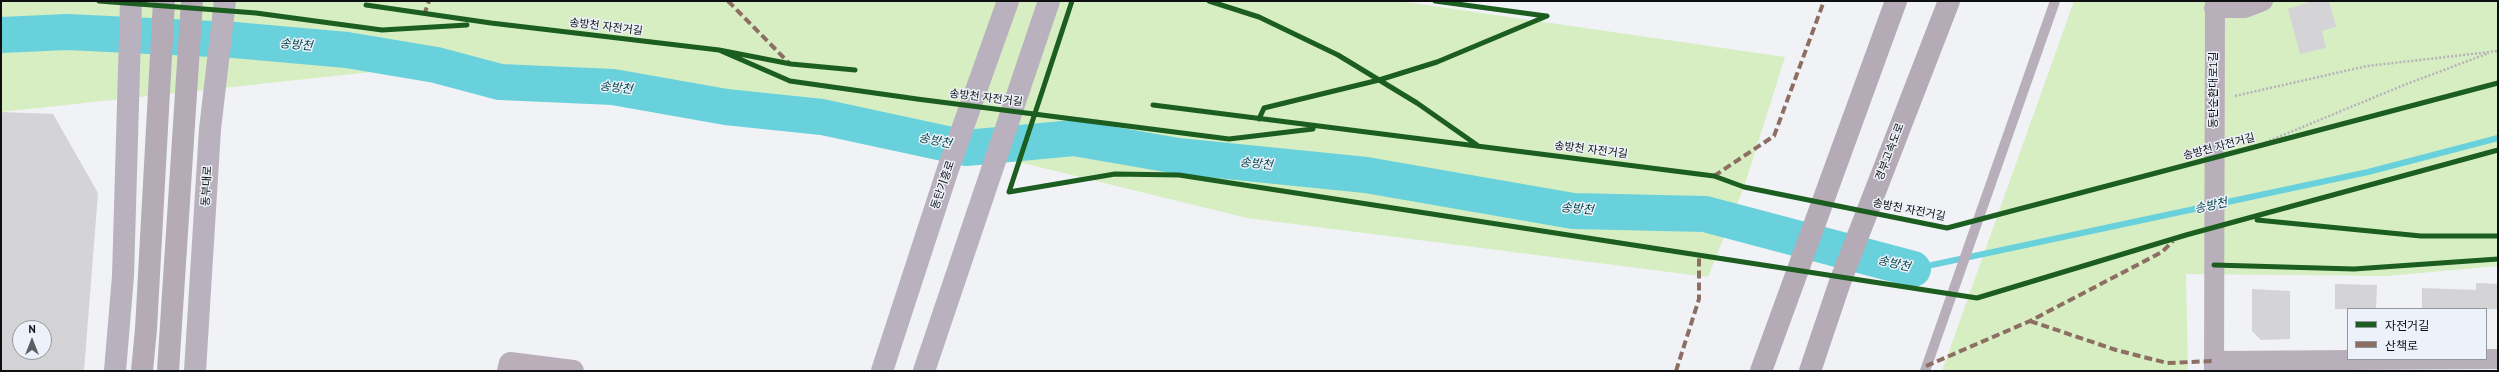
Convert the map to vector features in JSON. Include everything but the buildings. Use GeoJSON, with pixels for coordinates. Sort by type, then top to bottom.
{"type":"FeatureCollection","features":[{"type":"Feature","properties":{"kind":"highway"},"geometry":{"type":"LineString","coordinates":[[142,371],[146,329],[164,1]]}},
{"type":"Feature","properties":{"kind":"highway"},"geometry":{"type":"LineString","coordinates":[[168,371],[192,1]]}},
{"type":"Feature","properties":{"kind":"highway"},"geometry":{"type":"LineString","coordinates":[[1761,371],[1896,1]]}},
{"type":"Feature","properties":{"kind":"highway","name":"경부고속도로"},"geometry":{"type":"LineString","coordinates":[[1810,371],[1840,282],[1949,1]]}},
{"type":"Feature","properties":{"kind":"main road"},"geometry":{"type":"LineString","coordinates":[[115,371],[123,276],[131,1]]}},
{"type":"Feature","properties":{"kind":"main road","name":"동부대로"},"geometry":{"type":"LineString","coordinates":[[195,371],[210,129],[219,65],[225,1]]}},
{"type":"Feature","properties":{"kind":"main road","name":"동탄기흥로"},"geometry":{"type":"LineString","coordinates":[[882,371],[948,169],[1008,1]]}},
{"type":"Feature","properties":{"kind":"main road"},"geometry":{"type":"LineString","coordinates":[[924,371],[989,174],[1049,1]]}},
{"type":"Feature","properties":{"kind":"street"},"geometry":{"type":"LineString","coordinates":[[2215,4],[2245,8],[2263,1]]}},
{"type":"Feature","properties":{"kind":"street","name":"동탄순환대로1길"},"geometry":{"type":"LineString","coordinates":[[2214,366],[2215,4]]}},
{"type":"Feature","properties":{"kind":"street"},"geometry":{"type":"LineString","coordinates":[[2487,359],[2498,359]]}},
{"type":"Feature","properties":{"kind":"street"},"geometry":{"type":"LineString","coordinates":[[2214,366],[2457,360]]}},
{"type":"Feature","properties":{"kind":"street"},"geometry":{"type":"LineString","coordinates":[[508,371],[510,362],[572,371]]}},
{"type":"Feature","properties":{"kind":"lane"},"geometry":{"type":"LineString","coordinates":[[1925,371],[1934,340],[2055,1]]}},
{"type":"Feature","properties":{"kind":"path"},"geometry":{"type":"LineString","coordinates":[[2247,150],[2404,84],[2493,51]]}},
{"type":"Feature","properties":{"kind":"path"},"geometry":{"type":"LineString","coordinates":[[2214,101],[2367,66],[2498,51]]}},
{"type":"Feature","properties":{"kind":"green space"},"geometry":{"type":"Polygon","coordinates":[[[1,1],[1399,1],[1785,57],[1744,187],[1708,277],[1247,218],[929,140],[436,65],[1,112],[1,1]]]}},
{"type":"Feature","properties":{"kind":"green space"},"geometry":{"type":"Polygon","coordinates":[[[2074,1],[2498,1],[2498,266],[2387,276],[2186,274],[2188,371],[1942,371],[2074,1]]]}},
{"type":"Feature","properties":{"kind":"waterway","name":"송방천"},"geometry":{"type":"LineString","coordinates":[[1,35],[67,32],[234,40],[347,50],[436,65],[500,82],[613,87],[726,107],[822,117],[966,148],[1074,138],[1178,156],[1366,175],[1573,211],[1705,214],[1913,269]]}},
{"type":"Feature","properties":{"kind":"waterway","name":"송방천"},"geometry":{"type":"LineString","coordinates":[[1913,269],[2368,172],[2498,138]]}},
{"type":"Feature","properties":{"kind":"marked path"},"geometry":{"type":"LineString","coordinates":[[424,15],[429,1]]}},
{"type":"Feature","properties":{"kind":"marked path"},"geometry":{"type":"LineString","coordinates":[[728,1],[789,63]]}},
{"type":"Feature","properties":{"kind":"marked path"},"geometry":{"type":"LineString","coordinates":[[1714,176],[1774,136],[1824,1]]}},
{"type":"Feature","properties":{"kind":"marked path"},"geometry":{"type":"LineString","coordinates":[[1926,366],[2030,321],[2162,252],[2173,241]]}},
{"type":"Feature","properties":{"kind":"marked path"},"geometry":{"type":"LineString","coordinates":[[1676,371],[1699,299],[1699,256]]}},
{"type":"Feature","properties":{"kind":"marked path"},"geometry":{"type":"LineString","coordinates":[[2030,321],[2116,350],[2167,363],[2214,361]]}},
{"type":"Feature","properties":{"kind":"cycle path"},"geometry":{"type":"LineString","coordinates":[[99,1],[256,13],[382,30],[467,25]]}},
{"type":"Feature","properties":{"kind":"cycle path"},"geometry":{"type":"LineString","coordinates":[[1072,1],[1009,192],[1115,174],[1179,175],[1977,298],[2186,235],[2498,150]]}},
{"type":"Feature","properties":{"kind":"cycle path"},"geometry":{"type":"LineString","coordinates":[[1209,1],[1259,17],[1338,55],[1417,103],[1477,145]]}},
{"type":"Feature","properties":{"kind":"cycle path"},"geometry":{"type":"LineString","coordinates":[[1435,1],[1546,16]]}},
{"type":"Feature","properties":{"kind":"cycle path","name":"송방천 자전거길"},"geometry":{"type":"LineString","coordinates":[[366,5],[491,23],[719,50],[791,64],[855,70]]}},
{"type":"Feature","properties":{"kind":"cycle path"},"geometry":{"type":"LineString","coordinates":[[1259,119],[1264,108],[1379,80],[1437,62],[1547,16]]}},
{"type":"Feature","properties":{"kind":"cycle path","name":"송방천 자전거길"},"geometry":{"type":"LineString","coordinates":[[719,50],[790,81],[917,99],[1229,139],[1313,129]]}},
{"type":"Feature","properties":{"kind":"cycle path","name":"송방천 자전거길"},"geometry":{"type":"LineString","coordinates":[[1153,105],[1714,176],[1744,187],[1947,228],[2498,83]]}},
{"type":"Feature","properties":{"kind":"cycle path"},"geometry":{"type":"LineString","coordinates":[[2257,220],[2421,236],[2498,236]]}},
{"type":"Feature","properties":{"kind":"cycle path"},"geometry":{"type":"LineString","coordinates":[[2214,265],[2354,269],[2498,259]]}}]}
